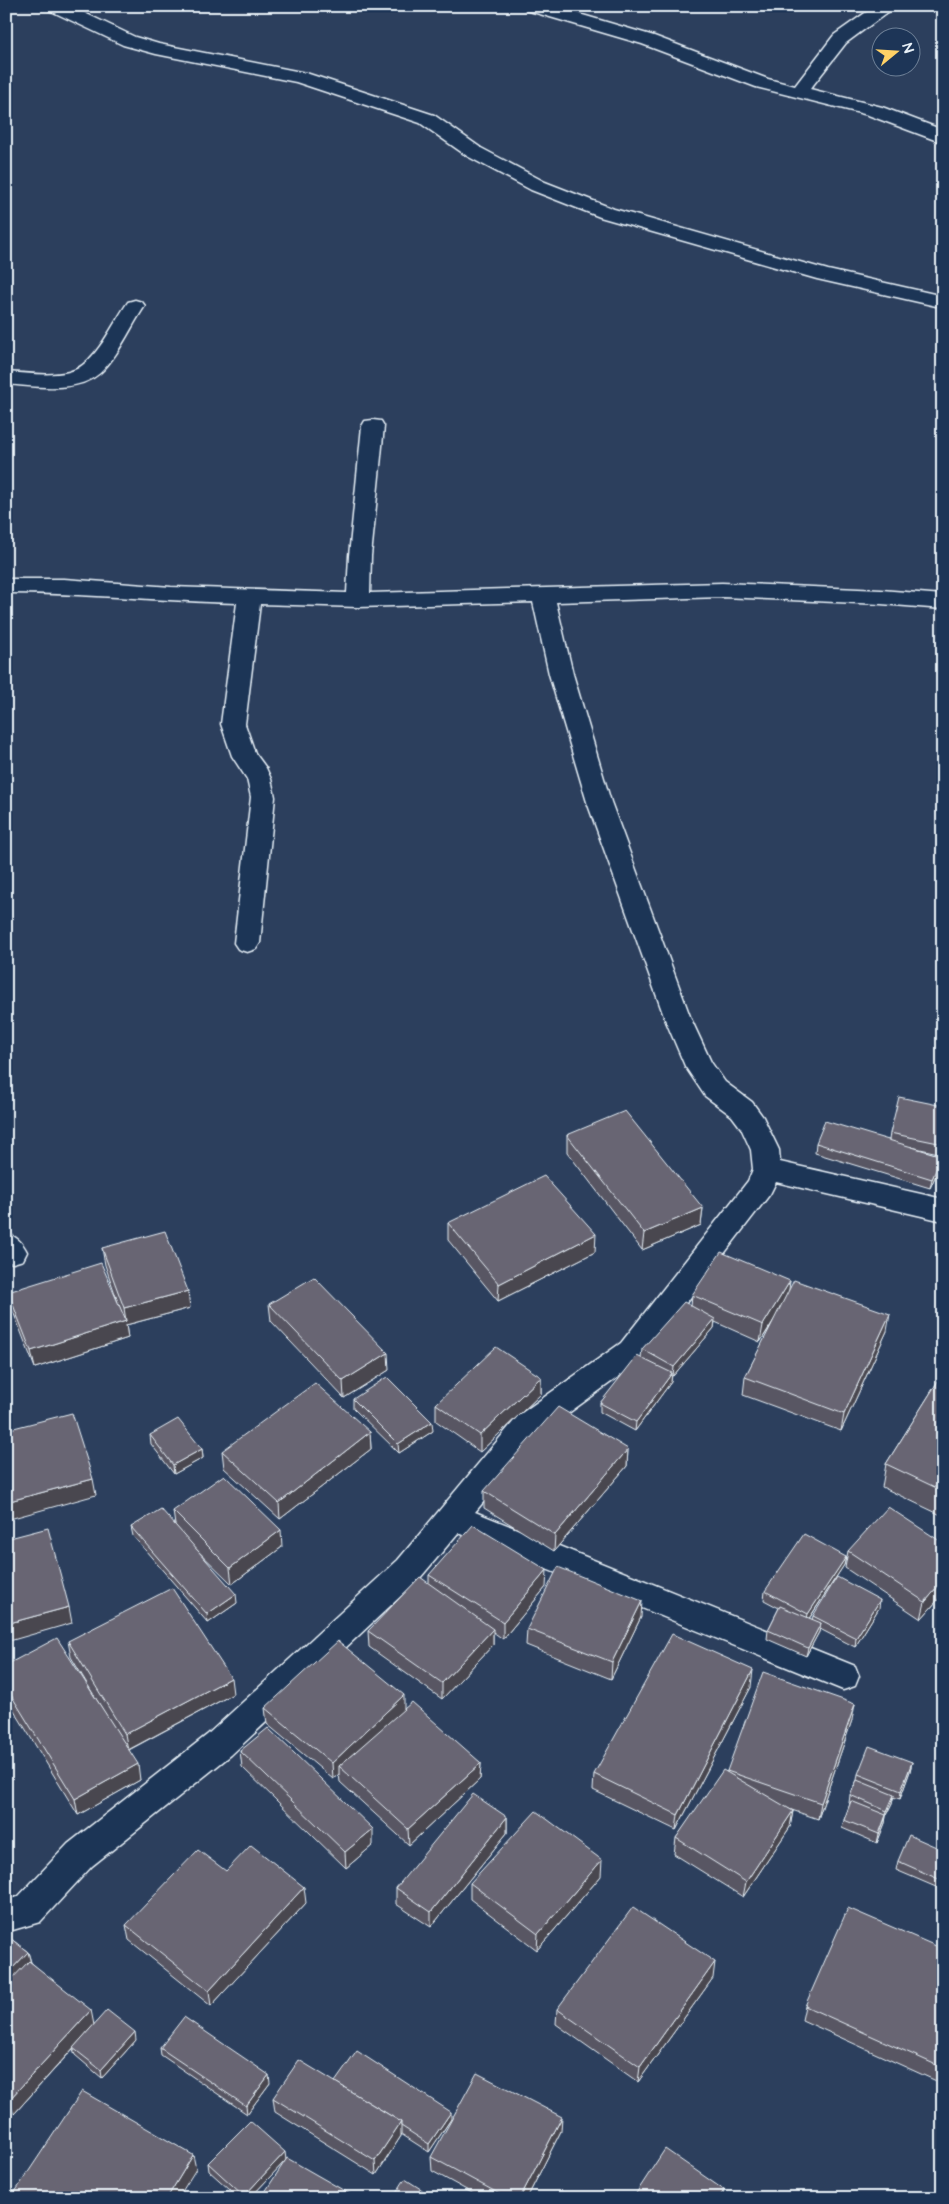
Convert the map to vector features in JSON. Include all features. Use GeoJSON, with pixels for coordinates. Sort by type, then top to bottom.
{"type":"FeatureCollection","features":[{"type":"Feature","properties":{"kind":"street"},"geometry":{"type":"LineString","coordinates":[[55,6],[129,41],[156,49],[300,77],[418,115],[427,119],[474,152],[538,186],[607,212],[824,275],[936,300]]}},
{"type":"Feature","properties":{"kind":"street"},"geometry":{"type":"LineString","coordinates":[[532,6],[648,40],[762,83],[875,111],[943,137]]}},
{"type":"Feature","properties":{"kind":"street"},"geometry":{"type":"LineString","coordinates":[[799,92],[840,39],[887,6]]}},
{"type":"Feature","properties":{"kind":"street"},"geometry":{"type":"LineString","coordinates":[[6,378],[66,379],[91,370],[134,306]]}},
{"type":"Feature","properties":{"kind":"street"},"geometry":{"type":"LineString","coordinates":[[358,600],[360,556],[373,426]]}},
{"type":"Feature","properties":{"kind":"street"},"geometry":{"type":"LineString","coordinates":[[6,586],[64,586],[171,594],[358,600],[722,590],[881,597],[943,602]]}},
{"type":"Feature","properties":{"kind":"street"},"geometry":{"type":"LineString","coordinates":[[6,1916],[28,1911],[80,1855],[219,1745],[409,1569],[530,1424],[632,1351],[760,1186],[767,1169],[765,1150],[753,1124],[742,1110],[715,1089],[699,1066],[678,1019],[600,802],[561,674],[543,596]]}},
{"type":"Feature","properties":{"kind":"street"},"geometry":{"type":"LineString","coordinates":[[248,597],[233,724],[244,756],[254,768],[259,779],[263,796],[248,943]]}},
{"type":"Feature","properties":{"kind":"street"},"geometry":{"type":"LineString","coordinates":[[767,1169],[943,1210]]}},
{"type":"Feature","properties":{"kind":"street"},"geometry":{"type":"LineString","coordinates":[[453,1517],[843,1676]]}},
{"type":"Feature","properties":{"kind":"building"},"geometry":{"type":"Polygon","coordinates":[[[899,1097],[943,1106],[943,1144],[890,1133],[899,1097]]]}},
{"type":"Feature","properties":{"kind":"building"},"geometry":{"type":"Polygon","coordinates":[[[625,1111],[703,1208],[644,1233],[567,1135],[625,1111]]]}},
{"type":"Feature","properties":{"kind":"building"},"geometry":{"type":"Polygon","coordinates":[[[825,1121],[942,1156],[932,1179],[816,1143],[825,1121]]]}},
{"type":"Feature","properties":{"kind":"building"},"geometry":{"type":"Polygon","coordinates":[[[544,1176],[596,1234],[499,1284],[448,1223],[544,1176]]]}},
{"type":"Feature","properties":{"kind":"building"},"geometry":{"type":"Polygon","coordinates":[[[165,1231],[188,1291],[124,1308],[102,1248],[165,1231]]]}},
{"type":"Feature","properties":{"kind":"building"},"geometry":{"type":"Polygon","coordinates":[[[721,1252],[790,1281],[763,1325],[692,1295],[721,1252]]]}},
{"type":"Feature","properties":{"kind":"building"},"geometry":{"type":"Polygon","coordinates":[[[101,1263],[126,1321],[31,1351],[8,1292],[101,1263]]]}},
{"type":"Feature","properties":{"kind":"building"},"geometry":{"type":"Polygon","coordinates":[[[314,1277],[388,1353],[343,1381],[269,1304],[314,1277]]]}},
{"type":"Feature","properties":{"kind":"building"},"geometry":{"type":"Polygon","coordinates":[[[794,1280],[890,1314],[844,1414],[745,1377],[794,1280]]]}},
{"type":"Feature","properties":{"kind":"building"},"geometry":{"type":"Polygon","coordinates":[[[684,1302],[715,1319],[674,1367],[642,1349],[684,1302]]]}},
{"type":"Feature","properties":{"kind":"building"},"geometry":{"type":"Polygon","coordinates":[[[496,1347],[541,1377],[480,1435],[436,1404],[496,1347]]]}},
{"type":"Feature","properties":{"kind":"building"},"geometry":{"type":"Polygon","coordinates":[[[637,1356],[672,1373],[636,1422],[600,1403],[637,1356]]]}},
{"type":"Feature","properties":{"kind":"building"},"geometry":{"type":"Polygon","coordinates":[[[943,1373],[943,1491],[886,1464],[943,1373]]]}},
{"type":"Feature","properties":{"kind":"building"},"geometry":{"type":"Polygon","coordinates":[[[387,1377],[432,1422],[398,1444],[353,1399],[387,1377]]]}},
{"type":"Feature","properties":{"kind":"building"},"geometry":{"type":"Polygon","coordinates":[[[315,1383],[370,1432],[279,1503],[222,1451],[315,1383]]]}},
{"type":"Feature","properties":{"kind":"building"},"geometry":{"type":"Polygon","coordinates":[[[558,1407],[628,1449],[555,1535],[484,1491],[558,1407]]]}},
{"type":"Feature","properties":{"kind":"building"},"geometry":{"type":"Polygon","coordinates":[[[72,1413],[93,1479],[6,1502],[6,1430],[72,1413]]]}},
{"type":"Feature","properties":{"kind":"building"},"geometry":{"type":"Polygon","coordinates":[[[178,1419],[202,1449],[173,1465],[150,1435],[178,1419]]]}},
{"type":"Feature","properties":{"kind":"building"},"geometry":{"type":"Polygon","coordinates":[[[224,1475],[281,1530],[230,1568],[173,1511],[224,1475]]]}},
{"type":"Feature","properties":{"kind":"building"},"geometry":{"type":"Polygon","coordinates":[[[888,1507],[943,1543],[943,1581],[925,1602],[848,1551],[888,1507]]]}},
{"type":"Feature","properties":{"kind":"building"},"geometry":{"type":"Polygon","coordinates":[[[161,1509],[236,1594],[207,1614],[131,1527],[161,1509]]]}},
{"type":"Feature","properties":{"kind":"building"},"geometry":{"type":"Polygon","coordinates":[[[473,1525],[547,1570],[503,1622],[429,1575],[473,1525]]]}},
{"type":"Feature","properties":{"kind":"building"},"geometry":{"type":"Polygon","coordinates":[[[48,1528],[69,1607],[6,1624],[6,1539],[48,1528]]]}},
{"type":"Feature","properties":{"kind":"building"},"geometry":{"type":"Polygon","coordinates":[[[804,1534],[846,1557],[808,1614],[765,1591],[804,1534]]]}},
{"type":"Feature","properties":{"kind":"building"},"geometry":{"type":"Polygon","coordinates":[[[558,1567],[642,1601],[612,1662],[527,1629],[558,1567]]]}},
{"type":"Feature","properties":{"kind":"building"},"geometry":{"type":"Polygon","coordinates":[[[420,1577],[493,1629],[442,1683],[368,1631],[420,1577]]]}},
{"type":"Feature","properties":{"kind":"building"},"geometry":{"type":"Polygon","coordinates":[[[837,1577],[880,1600],[856,1638],[813,1616],[837,1577]]]}},
{"type":"Feature","properties":{"kind":"building"},"geometry":{"type":"Polygon","coordinates":[[[172,1588],[231,1678],[125,1734],[68,1641],[172,1588]]]}},
{"type":"Feature","properties":{"kind":"building"},"geometry":{"type":"Polygon","coordinates":[[[780,1606],[821,1623],[808,1648],[768,1630],[780,1606]]]}},
{"type":"Feature","properties":{"kind":"building"},"geometry":{"type":"Polygon","coordinates":[[[672,1634],[753,1670],[678,1815],[594,1774],[672,1634]]]}},
{"type":"Feature","properties":{"kind":"building"},"geometry":{"type":"Polygon","coordinates":[[[57,1638],[138,1764],[75,1799],[6,1687],[6,1665],[57,1638]]]}},
{"type":"Feature","properties":{"kind":"building"},"geometry":{"type":"Polygon","coordinates":[[[338,1641],[404,1695],[332,1763],[265,1708],[338,1641]]]}},
{"type":"Feature","properties":{"kind":"building"},"geometry":{"type":"Polygon","coordinates":[[[763,1672],[855,1704],[821,1803],[727,1771],[763,1672]]]}},
{"type":"Feature","properties":{"kind":"building"},"geometry":{"type":"Polygon","coordinates":[[[412,1702],[481,1763],[408,1829],[339,1766],[412,1702]]]}},
{"type":"Feature","properties":{"kind":"building"},"geometry":{"type":"Polygon","coordinates":[[[268,1728],[373,1829],[345,1852],[240,1751],[268,1728]]]}},
{"type":"Feature","properties":{"kind":"building"},"geometry":{"type":"Polygon","coordinates":[[[869,1746],[912,1762],[901,1791],[858,1774],[869,1746]]]}},
{"type":"Feature","properties":{"kind":"building"},"geometry":{"type":"Polygon","coordinates":[[[723,1770],[793,1811],[746,1882],[676,1838],[723,1770]]]}},
{"type":"Feature","properties":{"kind":"building"},"geometry":{"type":"Polygon","coordinates":[[[857,1780],[894,1795],[887,1811],[850,1795],[857,1780]]]}},
{"type":"Feature","properties":{"kind":"building"},"geometry":{"type":"Polygon","coordinates":[[[473,1794],[507,1817],[431,1912],[396,1888],[473,1794]]]}},
{"type":"Feature","properties":{"kind":"building"},"geometry":{"type":"Polygon","coordinates":[[[851,1801],[886,1815],[879,1834],[844,1820],[851,1801]]]}},
{"type":"Feature","properties":{"kind":"building"},"geometry":{"type":"Polygon","coordinates":[[[536,1811],[602,1860],[538,1934],[470,1883],[536,1811]]]}},
{"type":"Feature","properties":{"kind":"building"},"geometry":{"type":"Polygon","coordinates":[[[909,1835],[943,1850],[943,1881],[898,1861],[909,1835]]]}},
{"type":"Feature","properties":{"kind":"building"},"geometry":{"type":"Polygon","coordinates":[[[251,1845],[304,1887],[209,1991],[126,1925],[198,1850],[226,1871],[251,1845]]]}},
{"type":"Feature","properties":{"kind":"building"},"geometry":{"type":"Polygon","coordinates":[[[633,1907],[715,1962],[640,2067],[557,2009],[633,1907]]]}},
{"type":"Feature","properties":{"kind":"building"},"geometry":{"type":"Polygon","coordinates":[[[848,1908],[943,1949],[943,2068],[805,2006],[848,1908]]]}},
{"type":"Feature","properties":{"kind":"building"},"geometry":{"type":"Polygon","coordinates":[[[6,1935],[28,1952],[6,1975],[6,1935]]]}},
{"type":"Feature","properties":{"kind":"building"},"geometry":{"type":"Polygon","coordinates":[[[29,1961],[91,2010],[9,2100],[6,2097],[6,1985],[29,1961]]]}},
{"type":"Feature","properties":{"kind":"building"},"geometry":{"type":"Polygon","coordinates":[[[107,2010],[135,2032],[101,2070],[73,2048],[107,2010]]]}},
{"type":"Feature","properties":{"kind":"building"},"geometry":{"type":"Polygon","coordinates":[[[184,2017],[269,2075],[246,2106],[160,2048],[184,2017]]]}},
{"type":"Feature","properties":{"kind":"building"},"geometry":{"type":"Polygon","coordinates":[[[357,2051],[451,2112],[429,2144],[401,2126],[401,2122],[335,2082],[357,2051]]]}},
{"type":"Feature","properties":{"kind":"building"},"geometry":{"type":"Polygon","coordinates":[[[299,2060],[401,2122],[375,2161],[273,2098],[299,2060]]]}},
{"type":"Feature","properties":{"kind":"building"},"geometry":{"type":"Polygon","coordinates":[[[477,2073],[562,2117],[520,2198],[507,2198],[431,2157],[477,2073]]]}},
{"type":"Feature","properties":{"kind":"building"},"geometry":{"type":"Polygon","coordinates":[[[82,2091],[193,2155],[167,2198],[11,2198],[82,2091]]]}},
{"type":"Feature","properties":{"kind":"building"},"geometry":{"type":"Polygon","coordinates":[[[250,2121],[285,2152],[244,2196],[208,2163],[250,2121]]]}},
{"type":"Feature","properties":{"kind":"building"},"geometry":{"type":"Polygon","coordinates":[[[665,2149],[724,2190],[719,2198],[633,2198],[665,2149]]]}},
{"type":"Feature","properties":{"kind":"building"},"geometry":{"type":"Polygon","coordinates":[[[287,2158],[357,2198],[261,2198],[287,2158]]]}},
{"type":"Feature","properties":{"kind":"building"},"geometry":{"type":"Polygon","coordinates":[[[405,2179],[435,2198],[393,2198],[405,2179]]]}}]}
